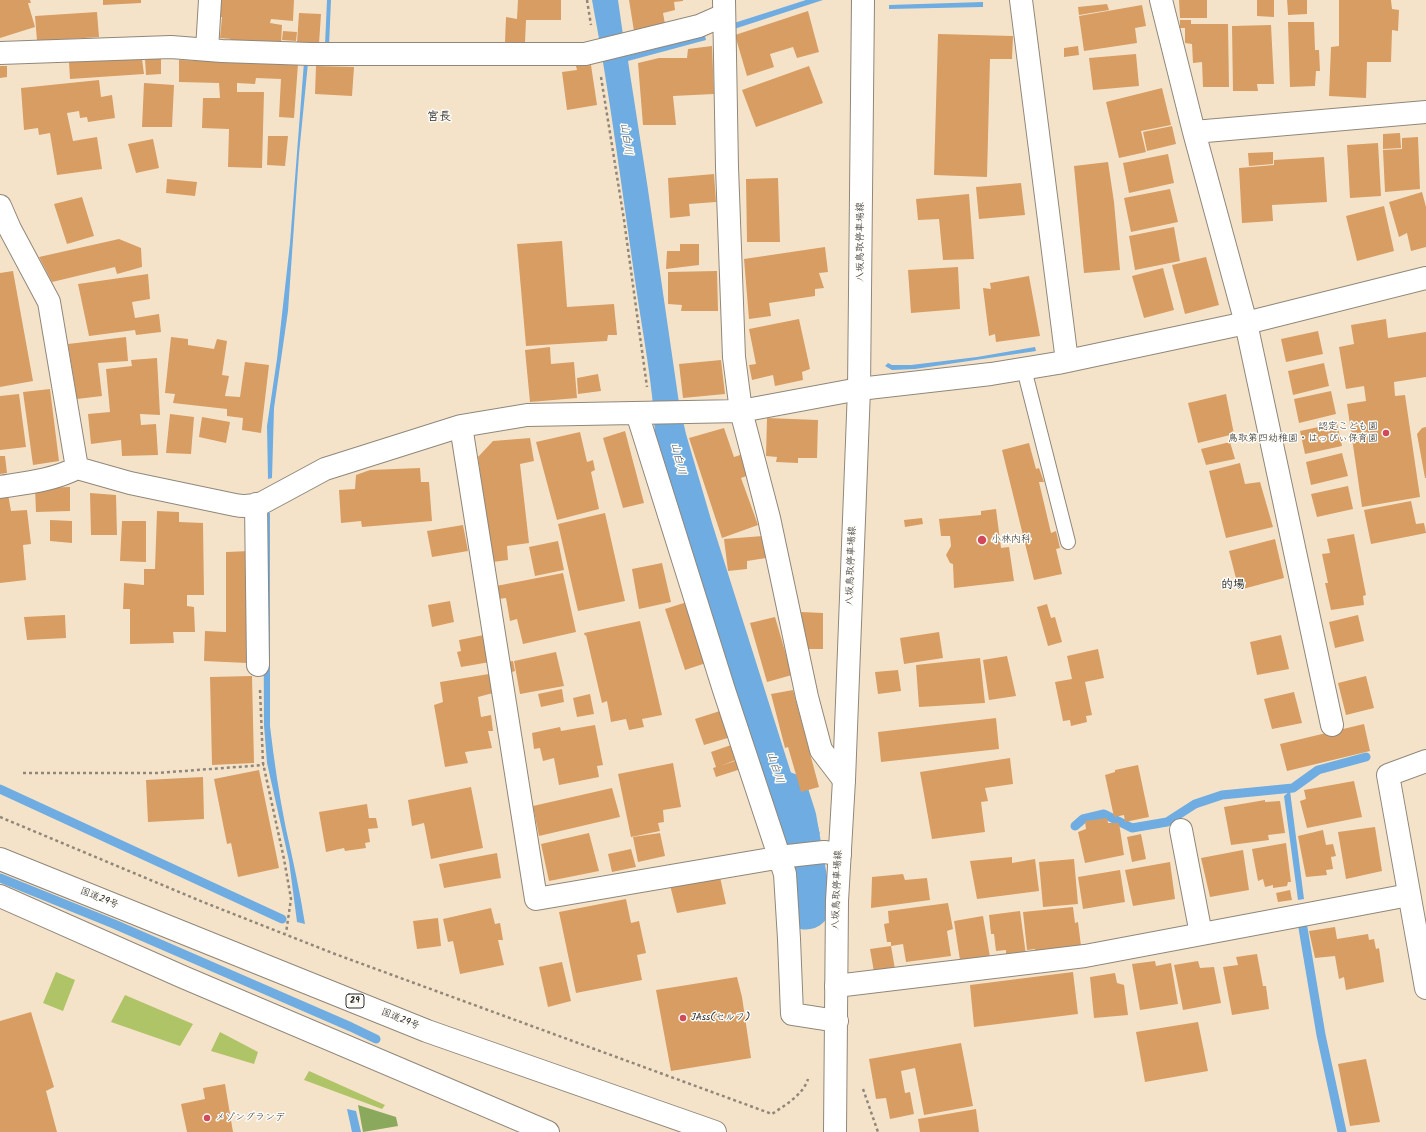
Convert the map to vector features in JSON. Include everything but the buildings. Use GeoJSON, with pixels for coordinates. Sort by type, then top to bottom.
{"type":"FeatureCollection","features":[{"type":"Feature","properties":{"kind":"main road"},"geometry":{"type":"LineString","coordinates":[[207,50],[210,0]]}},
{"type":"Feature","properties":{"kind":"main road","name":"八坂鳥取停車場線"},"geometry":{"type":"LineString","coordinates":[[835,1132],[837,901],[844,780],[860,389],[863,0]]}},
{"type":"Feature","properties":{"kind":"main road"},"geometry":{"type":"LineString","coordinates":[[1021,0],[1067,361]]}},
{"type":"Feature","properties":{"kind":"main road"},"geometry":{"type":"LineString","coordinates":[[1161,0],[1194,132],[1246,323],[1332,725]]}},
{"type":"Feature","properties":{"kind":"main road"},"geometry":{"type":"LineString","coordinates":[[0,53],[171,47],[310,54],[585,54],[700,26],[724,7]]}},
{"type":"Feature","properties":{"kind":"main road"},"geometry":{"type":"LineString","coordinates":[[724,7],[727,166],[734,357],[741,411],[769,518],[807,697],[821,750],[844,780]]}},
{"type":"Feature","properties":{"kind":"main road"},"geometry":{"type":"LineString","coordinates":[[1194,132],[1426,112]]}},
{"type":"Feature","properties":{"kind":"main road"},"geometry":{"type":"LineString","coordinates":[[0,206],[5,230],[49,302],[77,468]]}},
{"type":"Feature","properties":{"kind":"main road"},"geometry":{"type":"LineString","coordinates":[[0,487],[28,483],[66,473],[77,468],[130,483],[243,506],[256,504],[275,496],[325,469],[461,426],[527,414],[741,411],[860,389],[1024,369],[1246,323],[1426,278]]}},
{"type":"Feature","properties":{"kind":"main road"},"geometry":{"type":"LineString","coordinates":[[643,413],[724,690],[785,874],[792,1014],[836,1021]]}},
{"type":"Feature","properties":{"kind":"main road"},"geometry":{"type":"LineString","coordinates":[[461,426],[536,899],[779,858],[824,852],[840,854]]}},
{"type":"Feature","properties":{"kind":"main road"},"geometry":{"type":"LineString","coordinates":[[256,504],[258,665]]}},
{"type":"Feature","properties":{"kind":"main road"},"geometry":{"type":"LineString","coordinates":[[1425,977],[1388,774],[1426,762]]}},
{"type":"Feature","properties":{"kind":"main road"},"geometry":{"type":"LineString","coordinates":[[1181,830],[1201,934]]}},
{"type":"Feature","properties":{"kind":"main road","name":"国道29号"},"geometry":{"type":"LineString","coordinates":[[0,858],[427,1031],[715,1132]]}},
{"type":"Feature","properties":{"kind":"main road"},"geometry":{"type":"LineString","coordinates":[[836,986],[1085,956],[1409,895]]}},
{"type":"Feature","properties":{"kind":"main road"},"geometry":{"type":"LineString","coordinates":[[0,896],[183,977],[548,1132]]}},
{"type":"Feature","properties":{"kind":"main road"},"geometry":{"type":"LineString","coordinates":[[0,910],[183,977]]}},
{"type":"Feature","properties":{"kind":"lane"},"geometry":{"type":"LineString","coordinates":[[1024,369],[1068,542]]}},
{"type":"Feature","properties":{"kind":"path"},"geometry":{"type":"LineString","coordinates":[[587,0],[597,51],[624,220],[643,413]]}},
{"type":"Feature","properties":{"kind":"path"},"geometry":{"type":"LineString","coordinates":[[258,665],[264,765],[291,899],[286,933]]}},
{"type":"Feature","properties":{"kind":"path"},"geometry":{"type":"LineString","coordinates":[[23,773],[157,773],[264,765]]}},
{"type":"Feature","properties":{"kind":"path"},"geometry":{"type":"LineString","coordinates":[[0,817],[203,902],[334,954],[772,1114],[790,1101],[806,1085],[809,1078]]}},
{"type":"Feature","properties":{"kind":"green space"},"geometry":{"type":"Polygon","coordinates":[[[56,972],[75,980],[63,1011],[43,1003],[56,972]]]}},
{"type":"Feature","properties":{"kind":"green space"},"geometry":{"type":"Polygon","coordinates":[[[125,995],[193,1024],[180,1046],[111,1022],[125,995]]]}},
{"type":"Feature","properties":{"kind":"green space"},"geometry":{"type":"Polygon","coordinates":[[[220,1032],[258,1052],[254,1064],[211,1051],[220,1032]]]}},
{"type":"Feature","properties":{"kind":"green space"},"geometry":{"type":"Polygon","coordinates":[[[309,1071],[385,1105],[382,1109],[304,1080],[309,1071]]]}},
{"type":"Feature","properties":{"kind":"green space"},"geometry":{"type":"Polygon","coordinates":[[[358,1105],[396,1117],[398,1126],[363,1132],[358,1105]]]}},
{"type":"Feature","properties":{"kind":"water"},"geometry":{"type":"Polygon","coordinates":[[[327,0],[331,0],[329,46],[325,45],[327,0]]]}},
{"type":"Feature","properties":{"kind":"water"},"geometry":{"type":"Polygon","coordinates":[[[592,0],[618,0],[626,56],[705,36],[706,40],[628,61],[679,403],[686,434],[712,523],[792,776],[801,803],[817,823],[820,834],[804,842],[787,844],[721,646],[655,434],[647,360],[610,107],[592,0]]]}},
{"type":"Feature","properties":{"kind":"water"},"geometry":{"type":"Polygon","coordinates":[[[806,0],[823,0],[731,30],[731,24],[806,0]]]}},
{"type":"Feature","properties":{"kind":"water"},"geometry":{"type":"Polygon","coordinates":[[[983,2],[983,7],[889,9],[889,5],[983,2]]]}},
{"type":"Feature","properties":{"kind":"water"},"geometry":{"type":"Polygon","coordinates":[[[304,62],[308,63],[299,154],[288,311],[274,408],[272,478],[268,479],[267,426],[277,359],[290,243],[304,62]]]}},
{"type":"Feature","properties":{"kind":"water"},"geometry":{"type":"Polygon","coordinates":[[[1035,347],[1036,351],[915,369],[892,370],[885,366],[888,363],[892,365],[911,365],[977,357],[1035,347]]]}},
{"type":"Feature","properties":{"kind":"water"},"geometry":{"type":"Polygon","coordinates":[[[263,513],[270,513],[270,726],[281,803],[305,924],[297,922],[289,861],[267,763],[264,725],[263,513]]]}},
{"type":"Feature","properties":{"kind":"water"},"geometry":{"type":"Polygon","coordinates":[[[1290,791],[1304,899],[1298,900],[1284,796],[1290,791]]]}},
{"type":"Feature","properties":{"kind":"water"},"geometry":{"type":"Polygon","coordinates":[[[347,1109],[356,1111],[361,1132],[352,1132],[347,1109]]]}},
{"type":"Feature","properties":{"kind":"waterway"},"geometry":{"type":"LineString","coordinates":[[1075,826],[1083,819],[1104,814],[1132,828],[1167,822],[1195,804],[1222,795],[1293,788],[1318,770],[1366,757]]}},
{"type":"Feature","properties":{"kind":"waterway"},"geometry":{"type":"LineString","coordinates":[[0,789],[282,919]]}},
{"type":"Feature","properties":{"kind":"waterway","name":"山白川"},"geometry":{"type":"LineString","coordinates":[[784,797],[791,819],[806,904]]}},
{"type":"Feature","properties":{"kind":"waterway"},"geometry":{"type":"LineString","coordinates":[[0,878],[114,924],[376,1039]]}},
{"type":"Feature","properties":{"kind":"waterway"},"geometry":{"type":"LineString","coordinates":[[1303,928],[1321,1035],[1342,1132]]}},
{"type":"Feature","properties":{"kind":"place","name":"認定こども園 鳥取第四幼稚園・はっぴぃ保育園"},"geometry":{"type":"Point","coordinates":[1386,433]}},
{"type":"Feature","properties":{"kind":"place","name":"小林内科"},"geometry":{"type":"Point","coordinates":[982,540]}},
{"type":"Feature","properties":{"kind":"place","name":"JAss(セルフ)"},"geometry":{"type":"Point","coordinates":[683,1018]}},
{"type":"Feature","properties":{"kind":"place","name":"メゾングランデ"},"geometry":{"type":"Point","coordinates":[207,1118]}},
{"type":"Feature","properties":{"kind":"district","name":"宮長"},"geometry":{"type":"Point","coordinates":[439,118]}},
{"type":"Feature","properties":{"kind":"district","name":"的場"},"geometry":{"type":"Point","coordinates":[1233,586]}}]}
